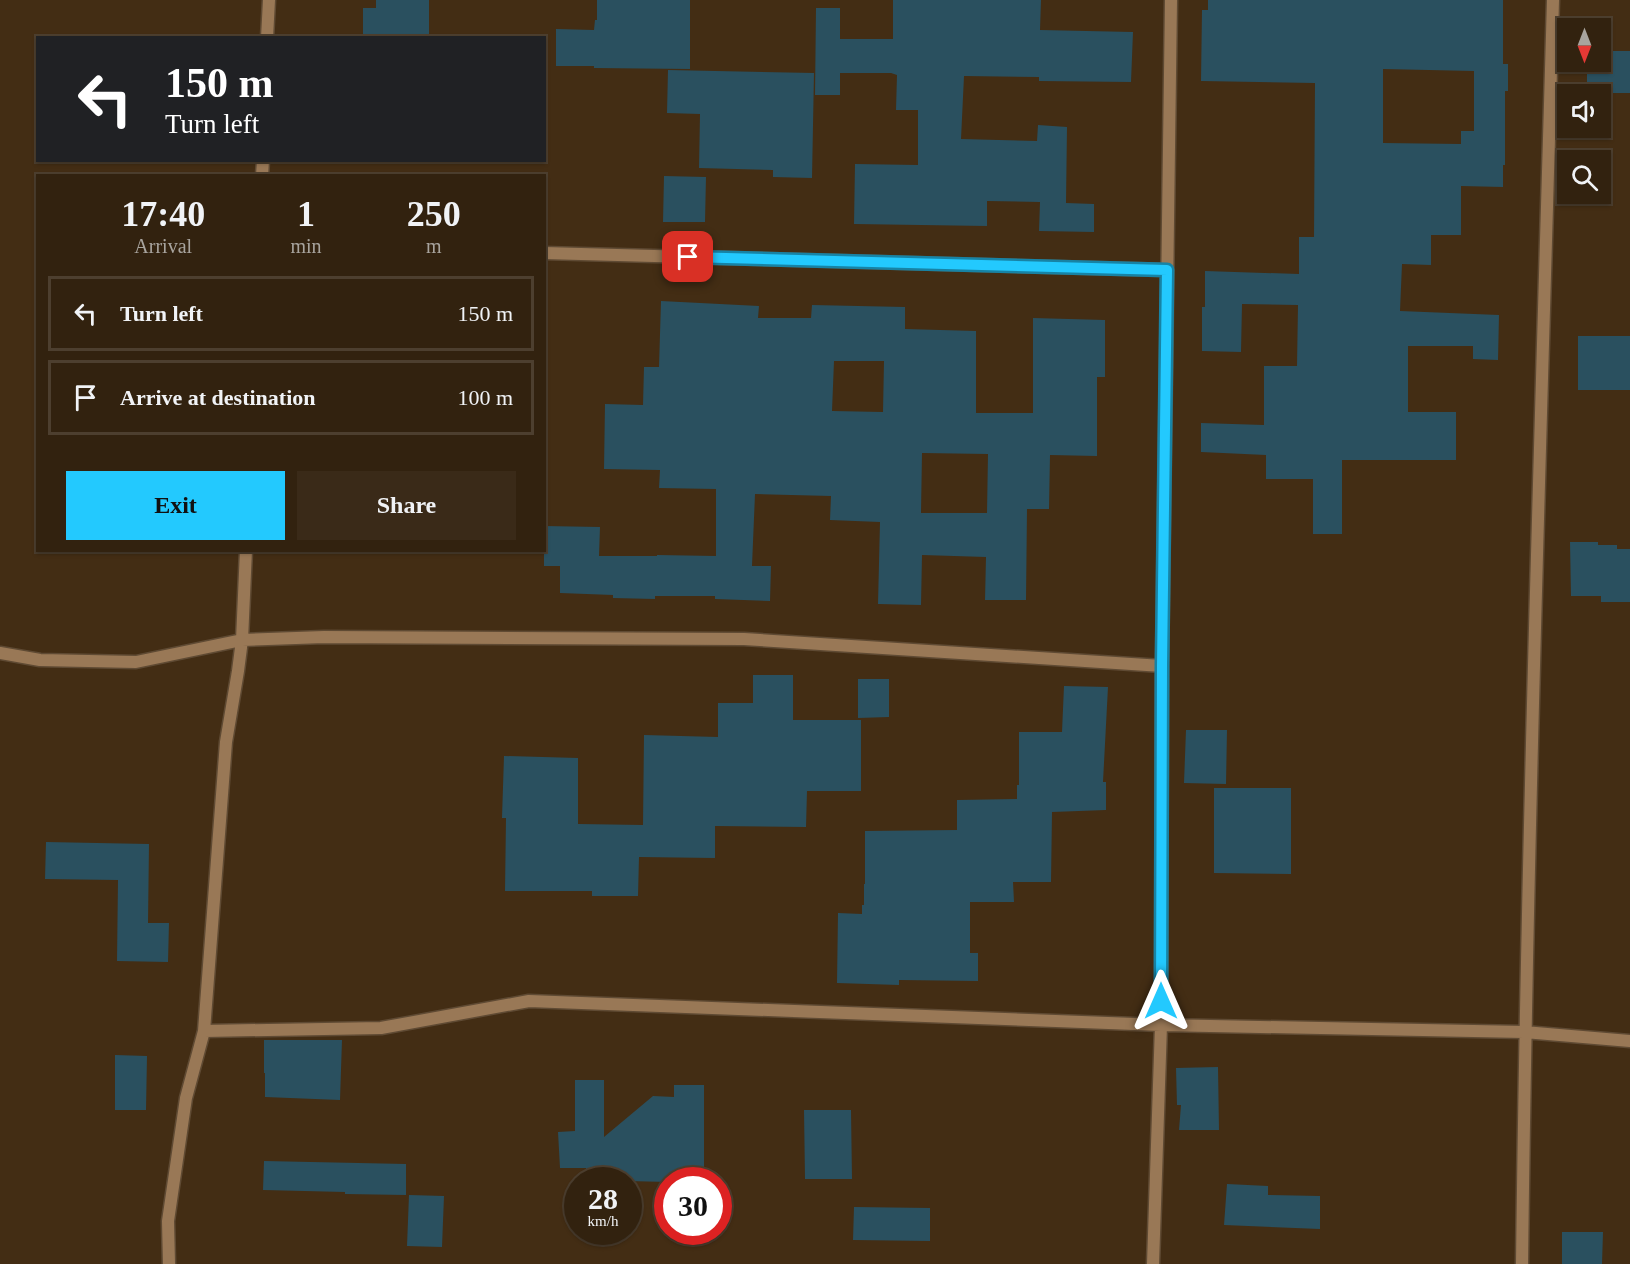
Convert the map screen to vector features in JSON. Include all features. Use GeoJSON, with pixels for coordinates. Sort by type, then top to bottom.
{"type":"FeatureCollection","features":[{"type":"Feature","properties":{"kind":"street"},"geometry":{"type":"LineString","coordinates":[[267,36],[269,0]]}},
{"type":"Feature","properties":{"kind":"street"},"geometry":{"type":"LineString","coordinates":[[1153,1264],[1161,1025],[1162,666],[1171,0]]}},
{"type":"Feature","properties":{"kind":"street"},"geometry":{"type":"LineString","coordinates":[[1522,1264],[1524,1032],[1553,0]]}},
{"type":"Feature","properties":{"kind":"street"},"geometry":{"type":"LineString","coordinates":[[546,253],[1167,270]]}},
{"type":"Feature","properties":{"kind":"street"},"geometry":{"type":"LineString","coordinates":[[169,1264],[168,1221],[186,1098],[204,1031],[226,742],[242,640],[246,552]]}},
{"type":"Feature","properties":{"kind":"street"},"geometry":{"type":"LineString","coordinates":[[0,653],[40,660],[136,662],[242,640],[324,637],[744,639],[1162,666]]}},
{"type":"Feature","properties":{"kind":"street"},"geometry":{"type":"LineString","coordinates":[[204,1031],[381,1028],[529,1001],[1161,1025],[1524,1032],[1630,1041]]}},
{"type":"Feature","properties":{"kind":"building"},"geometry":{"type":"Polygon","coordinates":[[[376,0],[429,0],[429,35],[363,34],[363,8],[376,8],[376,0]]]}},
{"type":"Feature","properties":{"kind":"building"},"geometry":{"type":"Polygon","coordinates":[[[597,0],[690,0],[690,69],[556,66],[556,29],[594,30],[595,20],[597,20],[597,0]]]}},
{"type":"Feature","properties":{"kind":"building"},"geometry":{"type":"Polygon","coordinates":[[[893,0],[1041,0],[1040,30],[1133,32],[1131,82],[1039,81],[1039,77],[964,76],[961,139],[1037,141],[1038,125],[1067,127],[1066,203],[1094,204],[1094,232],[1039,231],[1040,202],[987,201],[987,226],[854,224],[855,164],[918,165],[918,110],[896,110],[897,75],[891,73],[840,73],[840,95],[815,95],[816,8],[840,8],[840,39],[893,39],[893,0]]]}},
{"type":"Feature","properties":{"kind":"building"},"geometry":{"type":"Polygon","coordinates":[[[1208,0],[1503,0],[1503,64],[1508,64],[1508,91],[1505,91],[1503,187],[1461,186],[1461,235],[1431,235],[1431,265],[1402,264],[1400,311],[1499,315],[1498,360],[1473,359],[1473,346],[1408,346],[1408,412],[1456,412],[1456,460],[1342,460],[1342,534],[1313,534],[1313,479],[1266,479],[1266,455],[1201,452],[1201,423],[1264,425],[1264,366],[1297,366],[1298,305],[1242,304],[1241,352],[1202,351],[1205,271],[1299,274],[1299,237],[1314,237],[1315,83],[1201,81],[1202,10],[1208,10],[1208,0]],[[1383,69],[1383,143],[1461,144],[1461,131],[1474,131],[1474,71],[1383,69]]]}},
{"type":"Feature","properties":{"kind":"building"},"geometry":{"type":"Polygon","coordinates":[[[1611,51],[1630,51],[1630,93],[1611,93],[1611,84],[1587,84],[1587,72],[1611,72],[1611,51]]]}},
{"type":"Feature","properties":{"kind":"building"},"geometry":{"type":"Polygon","coordinates":[[[668,70],[814,73],[812,178],[773,177],[773,170],[699,168],[700,114],[667,113],[668,70]]]}},
{"type":"Feature","properties":{"kind":"building"},"geometry":{"type":"Polygon","coordinates":[[[664,176],[706,177],[705,222],[663,222],[664,176]]]}},
{"type":"Feature","properties":{"kind":"building"},"geometry":{"type":"Polygon","coordinates":[[[661,301],[759,306],[758,318],[811,318],[812,305],[905,307],[905,329],[976,331],[976,413],[1033,413],[1033,318],[1105,320],[1105,377],[1097,377],[1097,456],[1050,455],[1049,509],[1027,509],[1026,600],[985,600],[986,557],[922,555],[921,605],[878,604],[880,522],[830,520],[831,496],[755,494],[752,566],[771,566],[770,601],[715,599],[715,596],[655,596],[655,599],[613,598],[613,595],[560,593],[560,566],[544,566],[546,526],[600,527],[599,556],[716,556],[716,489],[659,488],[660,470],[604,469],[605,404],[643,405],[644,367],[659,367],[661,301]],[[834,361],[832,411],[883,412],[884,361],[834,361]],[[922,453],[921,513],[987,513],[988,454],[922,453]]]}},
{"type":"Feature","properties":{"kind":"building"},"geometry":{"type":"Polygon","coordinates":[[[1578,336],[1630,336],[1630,390],[1578,390],[1578,336]]]}},
{"type":"Feature","properties":{"kind":"building"},"geometry":{"type":"Polygon","coordinates":[[[1570,542],[1598,542],[1598,545],[1617,545],[1617,549],[1630,549],[1630,602],[1601,602],[1601,596],[1571,596],[1570,542]]]}},
{"type":"Feature","properties":{"kind":"building"},"geometry":{"type":"Polygon","coordinates":[[[753,675],[793,675],[793,720],[861,720],[861,791],[807,791],[806,827],[715,826],[715,858],[639,857],[638,896],[592,896],[592,891],[505,891],[506,818],[502,818],[504,756],[578,758],[578,824],[643,825],[644,735],[718,737],[718,703],[753,703],[753,675]]]}},
{"type":"Feature","properties":{"kind":"building"},"geometry":{"type":"Polygon","coordinates":[[[858,679],[889,679],[889,717],[858,718],[858,679]]]}},
{"type":"Feature","properties":{"kind":"building"},"geometry":{"type":"Polygon","coordinates":[[[1064,686],[1108,687],[1103,782],[1106,782],[1106,810],[1052,812],[1051,882],[1013,882],[1014,902],[970,902],[970,953],[978,953],[978,981],[899,980],[899,985],[837,983],[838,913],[862,914],[862,905],[864,905],[865,831],[957,830],[957,800],[1017,799],[1019,732],[1062,732],[1064,686]]]}},
{"type":"Feature","properties":{"kind":"building"},"geometry":{"type":"Polygon","coordinates":[[[1186,730],[1227,730],[1226,784],[1184,783],[1186,730]]]}},
{"type":"Feature","properties":{"kind":"building"},"geometry":{"type":"Polygon","coordinates":[[[1214,788],[1291,788],[1291,874],[1214,873],[1214,788]]]}},
{"type":"Feature","properties":{"kind":"building"},"geometry":{"type":"Polygon","coordinates":[[[46,842],[149,844],[148,923],[169,923],[168,962],[117,961],[118,880],[45,879],[46,842]]]}},
{"type":"Feature","properties":{"kind":"building"},"geometry":{"type":"Polygon","coordinates":[[[264,1040],[342,1040],[340,1100],[265,1097],[264,1040]]]}},
{"type":"Feature","properties":{"kind":"building"},"geometry":{"type":"Polygon","coordinates":[[[115,1055],[147,1056],[146,1110],[115,1110],[115,1055]]]}},
{"type":"Feature","properties":{"kind":"building"},"geometry":{"type":"Polygon","coordinates":[[[1218,1067],[1219,1130],[1179,1130],[1181,1105],[1177,1105],[1176,1068],[1218,1067]]]}},
{"type":"Feature","properties":{"kind":"building"},"geometry":{"type":"Polygon","coordinates":[[[575,1080],[604,1080],[604,1137],[653,1096],[674,1097],[674,1085],[704,1085],[704,1167],[654,1167],[654,1182],[642,1181],[642,1167],[560,1168],[558,1132],[575,1131],[575,1080]]]}},
{"type":"Feature","properties":{"kind":"building"},"geometry":{"type":"Polygon","coordinates":[[[804,1110],[851,1110],[852,1179],[805,1179],[804,1110]]]}},
{"type":"Feature","properties":{"kind":"building"},"geometry":{"type":"Polygon","coordinates":[[[264,1161],[406,1164],[406,1195],[263,1190],[264,1161]]]}},
{"type":"Feature","properties":{"kind":"building"},"geometry":{"type":"Polygon","coordinates":[[[1227,1184],[1268,1186],[1268,1195],[1320,1196],[1320,1229],[1224,1225],[1227,1184]]]}},
{"type":"Feature","properties":{"kind":"building"},"geometry":{"type":"Polygon","coordinates":[[[409,1195],[444,1196],[442,1247],[407,1246],[409,1195]]]}},
{"type":"Feature","properties":{"kind":"building"},"geometry":{"type":"Polygon","coordinates":[[[854,1207],[930,1208],[930,1241],[853,1240],[854,1207]]]}},
{"type":"Feature","properties":{"kind":"building"},"geometry":{"type":"Polygon","coordinates":[[[1562,1232],[1603,1232],[1602,1264],[1562,1264],[1562,1232]]]}},
{"type":"Feature","properties":{"kind":"route"},"geometry":{"type":"LineString","coordinates":[[688,257],[1167,270],[1161,1001]]}}]}
